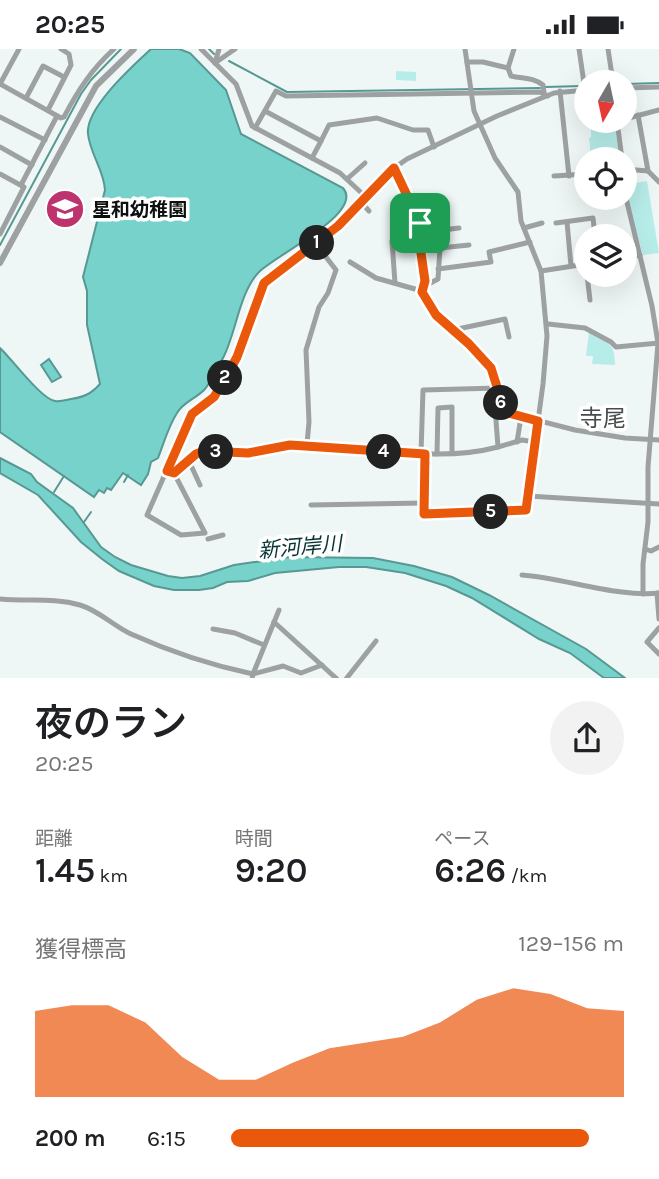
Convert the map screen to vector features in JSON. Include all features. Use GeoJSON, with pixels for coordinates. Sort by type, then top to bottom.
{"type":"FeatureCollection","features":[{"type":"Feature","properties":{"kind":"street"},"geometry":{"type":"LineString","coordinates":[[19,49],[0,84],[61,118],[81,85],[114,49]]}},
{"type":"Feature","properties":{"kind":"street"},"geometry":{"type":"LineString","coordinates":[[48,110],[71,65],[69,54],[61,49]]}},
{"type":"Feature","properties":{"kind":"street"},"geometry":{"type":"LineString","coordinates":[[0,263],[96,86],[134,49]]}},
{"type":"Feature","properties":{"kind":"street"},"geometry":{"type":"LineString","coordinates":[[201,49],[236,85],[252,126],[347,179],[369,211]]}},
{"type":"Feature","properties":{"kind":"street"},"geometry":{"type":"LineString","coordinates":[[215,63],[219,49]]}},
{"type":"Feature","properties":{"kind":"street"},"geometry":{"type":"LineString","coordinates":[[215,63],[235,49]]}},
{"type":"Feature","properties":{"kind":"street"},"geometry":{"type":"LineString","coordinates":[[466,49],[470,94],[495,158],[518,192],[524,227],[541,271],[548,324],[526,510],[424,514],[423,390],[499,388]]}},
{"type":"Feature","properties":{"kind":"street"},"geometry":{"type":"LineString","coordinates":[[513,49],[508,68],[512,76],[539,82],[546,94]]}},
{"type":"Feature","properties":{"kind":"street"},"geometry":{"type":"LineString","coordinates":[[579,49],[583,70]]}},
{"type":"Feature","properties":{"kind":"street"},"geometry":{"type":"LineString","coordinates":[[607,49],[611,70]]}},
{"type":"Feature","properties":{"kind":"street"},"geometry":{"type":"LineString","coordinates":[[467,62],[483,62],[508,68]]}},
{"type":"Feature","properties":{"kind":"street"},"geometry":{"type":"LineString","coordinates":[[26,98],[43,66],[64,77]]}},
{"type":"Feature","properties":{"kind":"street"},"geometry":{"type":"LineString","coordinates":[[637,87],[659,86]]}},
{"type":"Feature","properties":{"kind":"street"},"geometry":{"type":"LineString","coordinates":[[256,128],[276,91],[286,96],[546,94],[574,91]]}},
{"type":"Feature","properties":{"kind":"street"},"geometry":{"type":"LineString","coordinates":[[560,92],[569,176]]}},
{"type":"Feature","properties":{"kind":"street"},"geometry":{"type":"LineString","coordinates":[[223,535],[181,535],[146,515],[192,414],[214,397],[232,366],[264,283],[316,244],[364,201],[394,168],[407,159],[546,94]]}},
{"type":"Feature","properties":{"kind":"street"},"geometry":{"type":"LineString","coordinates":[[659,110],[638,115],[648,171],[659,182]]}},
{"type":"Feature","properties":{"kind":"street"},"geometry":{"type":"LineString","coordinates":[[265,111],[321,141]]}},
{"type":"Feature","properties":{"kind":"street"},"geometry":{"type":"LineString","coordinates":[[21,185],[57,116]]}},
{"type":"Feature","properties":{"kind":"street"},"geometry":{"type":"LineString","coordinates":[[0,117],[44,140]]}},
{"type":"Feature","properties":{"kind":"street"},"geometry":{"type":"LineString","coordinates":[[312,158],[329,125],[377,118],[414,130],[428,130],[434,147]]}},
{"type":"Feature","properties":{"kind":"street"},"geometry":{"type":"LineString","coordinates":[[0,147],[32,165]]}},
{"type":"Feature","properties":{"kind":"street"},"geometry":{"type":"LineString","coordinates":[[347,179],[365,163]]}},
{"type":"Feature","properties":{"kind":"street"},"geometry":{"type":"LineString","coordinates":[[394,168],[420,223],[417,225],[425,281],[422,289],[436,315],[482,357],[494,372],[505,412],[575,430],[659,440]]}},
{"type":"Feature","properties":{"kind":"street"},"geometry":{"type":"LineString","coordinates":[[637,170],[648,171]]}},
{"type":"Feature","properties":{"kind":"street"},"geometry":{"type":"LineString","coordinates":[[0,174],[24,187],[0,234]]}},
{"type":"Feature","properties":{"kind":"street"},"geometry":{"type":"LineString","coordinates":[[554,176],[574,175]]}},
{"type":"Feature","properties":{"kind":"street"},"geometry":{"type":"LineString","coordinates":[[629,210],[658,343],[648,467],[643,594]]}},
{"type":"Feature","properties":{"kind":"street"},"geometry":{"type":"LineString","coordinates":[[556,223],[593,218],[594,224]]}},
{"type":"Feature","properties":{"kind":"street"},"geometry":{"type":"LineString","coordinates":[[567,222],[571,266]]}},
{"type":"Feature","properties":{"kind":"street"},"geometry":{"type":"LineString","coordinates":[[524,227],[542,223]]}},
{"type":"Feature","properties":{"kind":"street"},"geometry":{"type":"LineString","coordinates":[[419,233],[459,228]]}},
{"type":"Feature","properties":{"kind":"street"},"geometry":{"type":"LineString","coordinates":[[392,241],[395,283]]}},
{"type":"Feature","properties":{"kind":"street"},"geometry":{"type":"LineString","coordinates":[[438,269],[491,262],[489,252],[530,243]]}},
{"type":"Feature","properties":{"kind":"street"},"geometry":{"type":"LineString","coordinates":[[307,444],[309,422],[306,350],[319,307],[337,271],[316,244]]}},
{"type":"Feature","properties":{"kind":"street"},"geometry":{"type":"LineString","coordinates":[[350,262],[376,278],[422,289],[438,279],[440,248],[469,246]]}},
{"type":"Feature","properties":{"kind":"street"},"geometry":{"type":"LineString","coordinates":[[541,271],[574,266]]}},
{"type":"Feature","properties":{"kind":"street"},"geometry":{"type":"LineString","coordinates":[[588,287],[590,300]]}},
{"type":"Feature","properties":{"kind":"street"},"geometry":{"type":"LineString","coordinates":[[453,330],[505,319],[509,337]]}},
{"type":"Feature","properties":{"kind":"street"},"geometry":{"type":"LineString","coordinates":[[548,324],[586,328],[617,347],[658,343]]}},
{"type":"Feature","properties":{"kind":"street"},"geometry":{"type":"LineString","coordinates":[[438,454],[438,408],[452,407],[452,453]]}},
{"type":"Feature","properties":{"kind":"street"},"geometry":{"type":"LineString","coordinates":[[498,447],[495,407],[502,407]]}},
{"type":"Feature","properties":{"kind":"street"},"geometry":{"type":"LineString","coordinates":[[517,442],[521,417]]}},
{"type":"Feature","properties":{"kind":"street"},"geometry":{"type":"LineString","coordinates":[[174,473],[204,451],[248,453],[307,444],[438,454],[481,451],[517,442],[535,442]]}},
{"type":"Feature","properties":{"kind":"street"},"geometry":{"type":"LineString","coordinates":[[188,461],[200,485]]}},
{"type":"Feature","properties":{"kind":"street"},"geometry":{"type":"LineString","coordinates":[[167,471],[174,473],[207,536],[210,547]]}},
{"type":"Feature","properties":{"kind":"street"},"geometry":{"type":"LineString","coordinates":[[528,496],[659,504]]}},
{"type":"Feature","properties":{"kind":"street"},"geometry":{"type":"LineString","coordinates":[[311,505],[423,503]]}},
{"type":"Feature","properties":{"kind":"street"},"geometry":{"type":"LineString","coordinates":[[164,526],[169,517]]}},
{"type":"Feature","properties":{"kind":"street"},"geometry":{"type":"LineString","coordinates":[[645,549],[651,551],[659,547]]}},
{"type":"Feature","properties":{"kind":"street"},"geometry":{"type":"LineString","coordinates":[[522,575],[643,594],[658,593],[659,619]]}},
{"type":"Feature","properties":{"kind":"street"},"geometry":{"type":"LineString","coordinates":[[0,599],[53,599],[82,605],[128,633],[173,652],[253,676],[283,666],[301,673],[322,665]]}},
{"type":"Feature","properties":{"kind":"street"},"geometry":{"type":"LineString","coordinates":[[253,676],[279,610]]}},
{"type":"Feature","properties":{"kind":"street"},"geometry":{"type":"LineString","coordinates":[[274,622],[337,678]]}},
{"type":"Feature","properties":{"kind":"street"},"geometry":{"type":"LineString","coordinates":[[659,628],[647,642],[659,654]]}},
{"type":"Feature","properties":{"kind":"street"},"geometry":{"type":"LineString","coordinates":[[213,629],[235,633],[264,645]]}},
{"type":"Feature","properties":{"kind":"street"},"geometry":{"type":"LineString","coordinates":[[345,678],[376,641]]}},
{"type":"Feature","properties":{"kind":"shaded area"},"geometry":{"type":"Polygon","coordinates":[[[151,49],[179,49],[190,53],[226,90],[241,134],[343,188],[346,198],[341,209],[330,221],[268,265],[253,280],[215,373],[205,389],[177,413],[158,458],[151,462],[141,485],[123,473],[111,490],[107,488],[104,493],[99,490],[94,497],[0,432],[0,348],[49,399],[63,401],[84,396],[100,384],[87,325],[87,291],[83,277],[105,190],[89,141],[89,124],[102,100],[151,49]]]}},
{"type":"Feature","properties":{"kind":"shaded area"},"geometry":{"type":"Polygon","coordinates":[[[396,71],[416,72],[416,81],[396,80],[396,71]]]}},
{"type":"Feature","properties":{"kind":"shaded area"},"geometry":{"type":"Polygon","coordinates":[[[591,133],[616,133],[618,147],[590,147],[591,133]]]}},
{"type":"Feature","properties":{"kind":"shaded area"},"geometry":{"type":"Polygon","coordinates":[[[647,181],[659,253],[643,255],[637,224],[634,224],[630,210],[637,210],[637,183],[647,181]]]}},
{"type":"Feature","properties":{"kind":"shaded area"},"geometry":{"type":"Polygon","coordinates":[[[589,332],[612,347],[615,365],[592,364],[593,356],[586,356],[589,332]]]}},
{"type":"Feature","properties":{"kind":"shaded area"},"geometry":{"type":"Polygon","coordinates":[[[49,359],[61,377],[52,382],[41,365],[49,359]]]}},
{"type":"Feature","properties":{"kind":"shaded area"},"geometry":{"type":"Polygon","coordinates":[[[0,458],[31,474],[37,482],[73,508],[101,547],[131,565],[182,578],[200,576],[234,565],[290,557],[373,558],[414,566],[452,577],[489,595],[586,649],[625,678],[604,678],[570,653],[539,639],[472,598],[446,586],[405,573],[366,567],[339,567],[275,573],[199,590],[174,590],[154,586],[119,571],[81,542],[38,495],[0,473],[0,458]]]}},
{"type":"Feature","properties":{"kind":"waterway"},"geometry":{"type":"LineString","coordinates":[[0,245],[81,94],[121,49]]}},
{"type":"Feature","properties":{"kind":"waterway"},"geometry":{"type":"LineString","coordinates":[[209,49],[214,54]]}},
{"type":"Feature","properties":{"kind":"waterway"},"geometry":{"type":"LineString","coordinates":[[229,61],[287,92],[540,88]]}},
{"type":"Feature","properties":{"kind":"waterway"},"geometry":{"type":"LineString","coordinates":[[637,84],[659,83]]}},
{"type":"Feature","properties":{"kind":"waterway"},"geometry":{"type":"LineString","coordinates":[[545,87],[574,86]]}},
{"type":"Feature","properties":{"kind":"waterway"},"geometry":{"type":"LineString","coordinates":[[124,482],[128,475]]}},
{"type":"Feature","properties":{"kind":"waterway"},"geometry":{"type":"LineString","coordinates":[[54,492],[64,476]]}},
{"type":"Feature","properties":{"kind":"waterway"},"geometry":{"type":"LineString","coordinates":[[84,522],[91,512]]}},
{"type":"Feature","properties":{"kind":"place","name":"星和幼稚園"},"geometry":{"type":"Point","coordinates":[65,209]}},
{"type":"Feature","properties":{"kind":"district","name":"寺尾"},"geometry":{"type":"Point","coordinates":[603,418]}},
{"type":"Feature","properties":{"kind":"route"},"geometry":{"type":"LineString","coordinates":[[394,168],[420,223],[417,225],[425,281],[422,292],[436,315],[469,344],[494,372],[505,412],[538,421],[526,510],[424,514],[425,454],[307,444],[290,445],[248,453],[204,451],[196,454],[174,473],[167,471],[192,414],[214,397],[237,357],[264,283],[338,226],[394,168]]}},
{"type":"Feature","properties":{"kind":"water label","name":"新河岸川"},"geometry":{"type":"Point","coordinates":[300,547]}}]}
